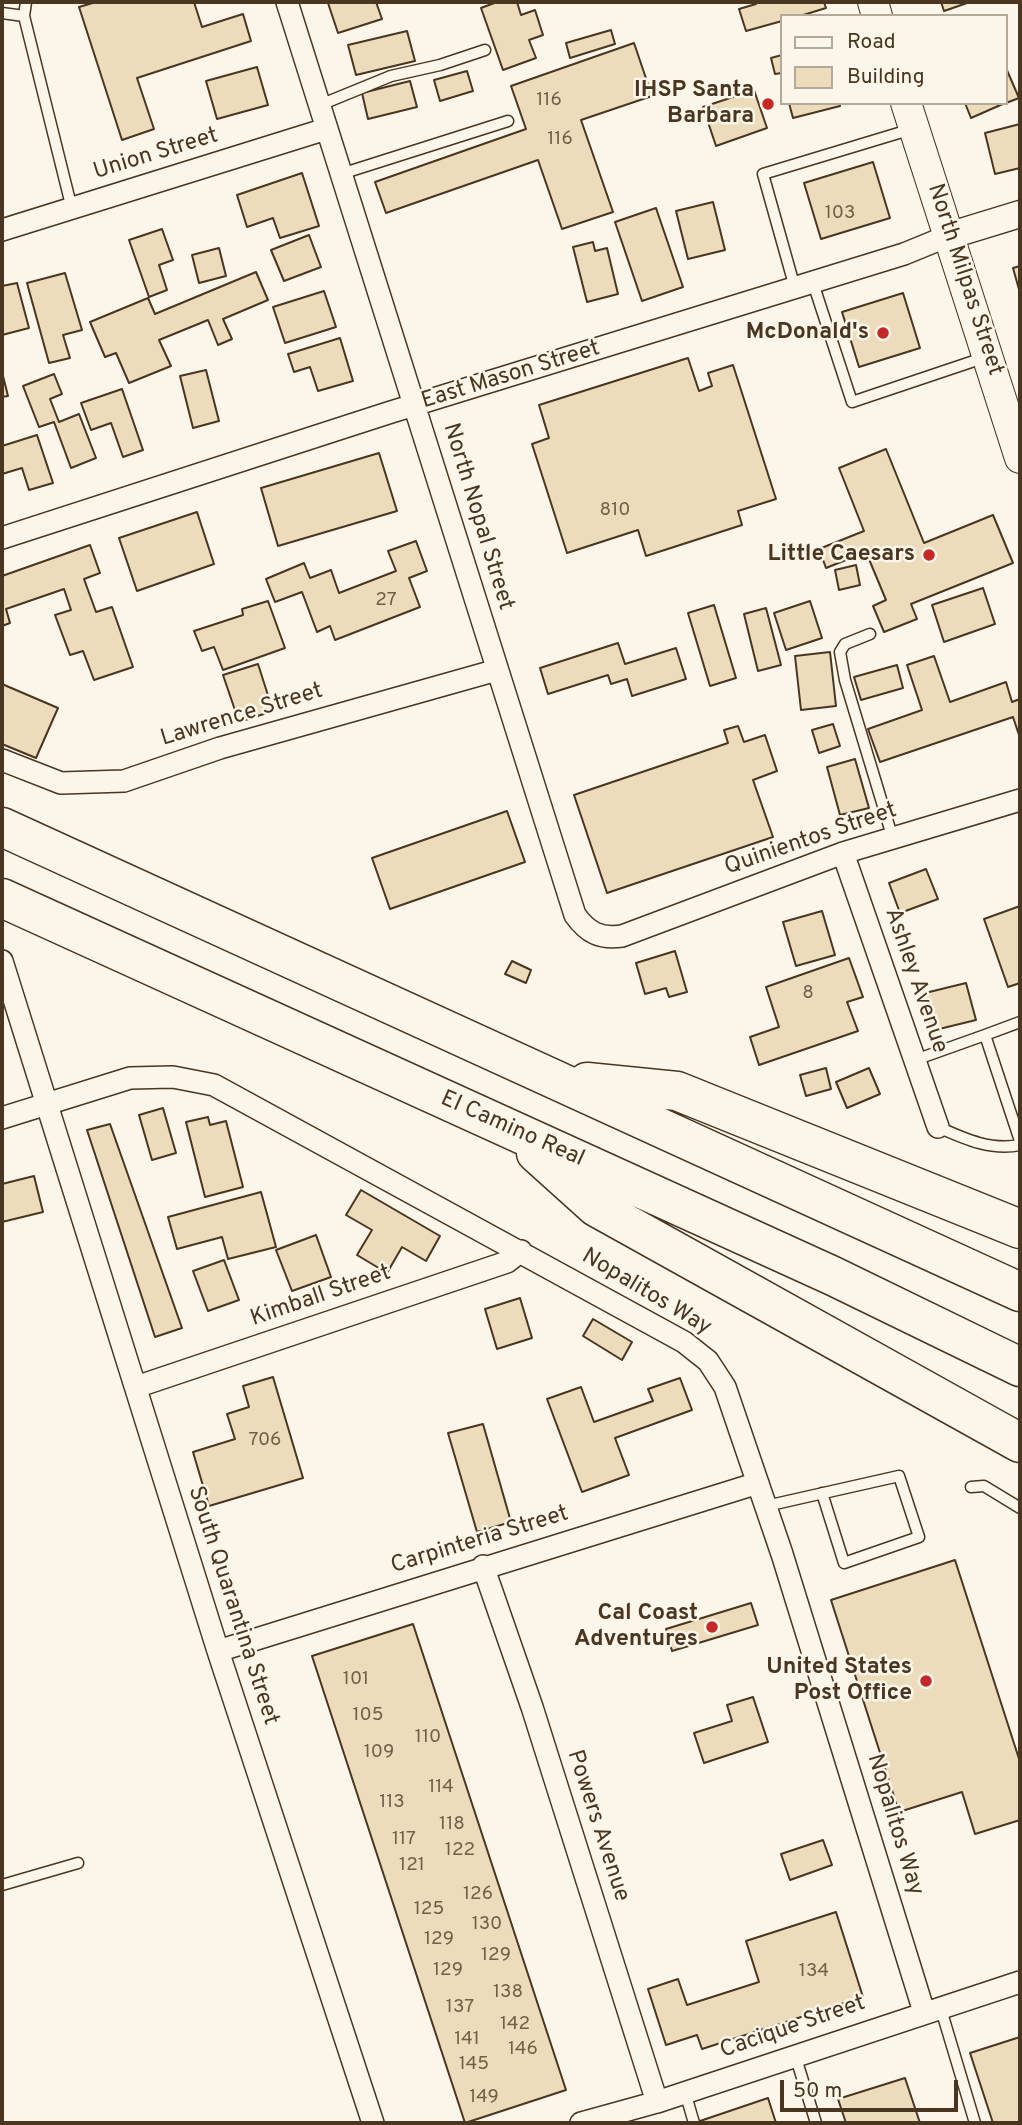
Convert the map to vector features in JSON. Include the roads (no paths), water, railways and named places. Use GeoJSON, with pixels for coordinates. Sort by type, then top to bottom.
{"type":"FeatureCollection","features":[{"type":"Feature","properties":{"kind":"highway"},"geometry":{"type":"LineString","coordinates":[[2,827],[1020,1292]]}},
{"type":"Feature","properties":{"kind":"highway","name":"El Camino Real"},"geometry":{"type":"LineString","coordinates":[[2,898],[833,1276],[1020,1367]]}},
{"type":"Feature","properties":{"kind":"highway"},"geometry":{"type":"LineString","coordinates":[[559,1080],[677,1091],[1020,1229]]}},
{"type":"Feature","properties":{"kind":"highway"},"geometry":{"type":"LineString","coordinates":[[508,1128],[596,1208],[1020,1443]]}},
{"type":"Feature","properties":{"kind":"main road","name":"North Milpas Street"},"geometry":{"type":"LineString","coordinates":[[910,116],[988,356],[1005,393],[1020,458]]}},
{"type":"Feature","properties":{"kind":"street","name":"North Nopal Street"},"geometry":{"type":"LineString","coordinates":[[287,2],[575,915],[583,927],[595,934],[609,938],[622,936]]}},
{"type":"Feature","properties":{"kind":"street","name":"Union Street"},"geometry":{"type":"LineString","coordinates":[[2,230],[326,129]]}},
{"type":"Feature","properties":{"kind":"street","name":"East Mason Street"},"geometry":{"type":"LineString","coordinates":[[2,538],[415,405],[804,286],[1020,214]]}},
{"type":"Feature","properties":{"kind":"street","name":"Lawrence Street"},"geometry":{"type":"LineString","coordinates":[[2,760],[61,783],[124,780],[220,748],[497,670]]}},
{"type":"Feature","properties":{"kind":"street","name":"Quinientos Street"},"geometry":{"type":"LineString","coordinates":[[622,936],[843,853],[1020,800]]}},
{"type":"Feature","properties":{"kind":"street","name":"Ashley Avenue"},"geometry":{"type":"LineString","coordinates":[[843,853],[938,1127]]}},
{"type":"Feature","properties":{"kind":"street","name":"South Quarantina Street"},"geometry":{"type":"LineString","coordinates":[[2,961],[218,1651],[373,2123]]}},
{"type":"Feature","properties":{"kind":"street","name":"Nopalitos Way"},"geometry":{"type":"LineString","coordinates":[[47,1103],[131,1078],[173,1077],[214,1085],[684,1342],[708,1361],[725,1387],[932,2009]]}},
{"type":"Feature","properties":{"kind":"street"},"geometry":{"type":"LineString","coordinates":[[2,1118],[47,1103]]}},
{"type":"Feature","properties":{"kind":"street","name":"Kimball Street"},"geometry":{"type":"LineString","coordinates":[[136,1387],[502,1264],[521,1251]]}},
{"type":"Feature","properties":{"kind":"street","name":"Carpinteria Street"},"geometry":{"type":"LineString","coordinates":[[218,1651],[483,1566],[758,1483]]}},
{"type":"Feature","properties":{"kind":"street","name":"Powers Avenue"},"geometry":{"type":"LineString","coordinates":[[483,1566],[536,1720],[657,2102]]}},
{"type":"Feature","properties":{"kind":"street","name":"Cacique Street"},"geometry":{"type":"LineString","coordinates":[[581,2123],[657,2102],[1020,1982]]}},
{"type":"Feature","properties":{"kind":"lane"},"geometry":{"type":"LineString","coordinates":[[26,2],[24,16],[72,209]]}},
{"type":"Feature","properties":{"kind":"lane"},"geometry":{"type":"LineString","coordinates":[[2,13],[24,16]]}},
{"type":"Feature","properties":{"kind":"lane"},"geometry":{"type":"LineString","coordinates":[[320,105],[391,76],[440,65],[485,50]]}},
{"type":"Feature","properties":{"kind":"lane"},"geometry":{"type":"LineString","coordinates":[[910,116],[763,174],[804,286],[852,402],[988,356]]}},
{"type":"Feature","properties":{"kind":"lane"},"geometry":{"type":"LineString","coordinates":[[341,174],[508,121]]}},
{"type":"Feature","properties":{"kind":"lane"},"geometry":{"type":"LineString","coordinates":[[870,634],[845,644],[840,652],[845,680],[893,839]]}},
{"type":"Feature","properties":{"kind":"lane"},"geometry":{"type":"LineString","coordinates":[[915,1060],[1020,1022]]}},
{"type":"Feature","properties":{"kind":"lane"},"geometry":{"type":"LineString","coordinates":[[938,1127],[979,1144],[1006,1148],[1020,1143],[985,1035]]}},
{"type":"Feature","properties":{"kind":"lane"},"geometry":{"type":"LineString","coordinates":[[766,1506],[822,1493],[899,1476],[919,1537],[844,1563],[822,1493]]}},
{"type":"Feature","properties":{"kind":"lane"},"geometry":{"type":"LineString","coordinates":[[971,1487],[984,1486],[1020,1508]]}},
{"type":"Feature","properties":{"kind":"lane"},"geometry":{"type":"LineString","coordinates":[[2,1885],[78,1863]]}},
{"type":"Feature","properties":{"kind":"lane"},"geometry":{"type":"LineString","coordinates":[[932,2009],[975,2123]]}},
{"type":"Feature","properties":{"kind":"lane"},"geometry":{"type":"LineString","coordinates":[[795,2055],[816,2123]]}},
{"type":"Feature","properties":{"kind":"lane"},"geometry":{"type":"LineString","coordinates":[[685,2092],[694,2123]]}},
{"type":"Feature","properties":{"kind":"place","name":"IHSP Santa Barbara"},"geometry":{"type":"Point","coordinates":[768,104]}},
{"type":"Feature","properties":{"kind":"place","name":"McDonald's"},"geometry":{"type":"Point","coordinates":[883,333]}},
{"type":"Feature","properties":{"kind":"place","name":"Little Caesars"},"geometry":{"type":"Point","coordinates":[929,555]}},
{"type":"Feature","properties":{"kind":"place","name":"Cal Coast Adventures"},"geometry":{"type":"Point","coordinates":[712,1627]}},
{"type":"Feature","properties":{"kind":"place","name":"United States Post Office"},"geometry":{"type":"Point","coordinates":[926,1681]}}]}
